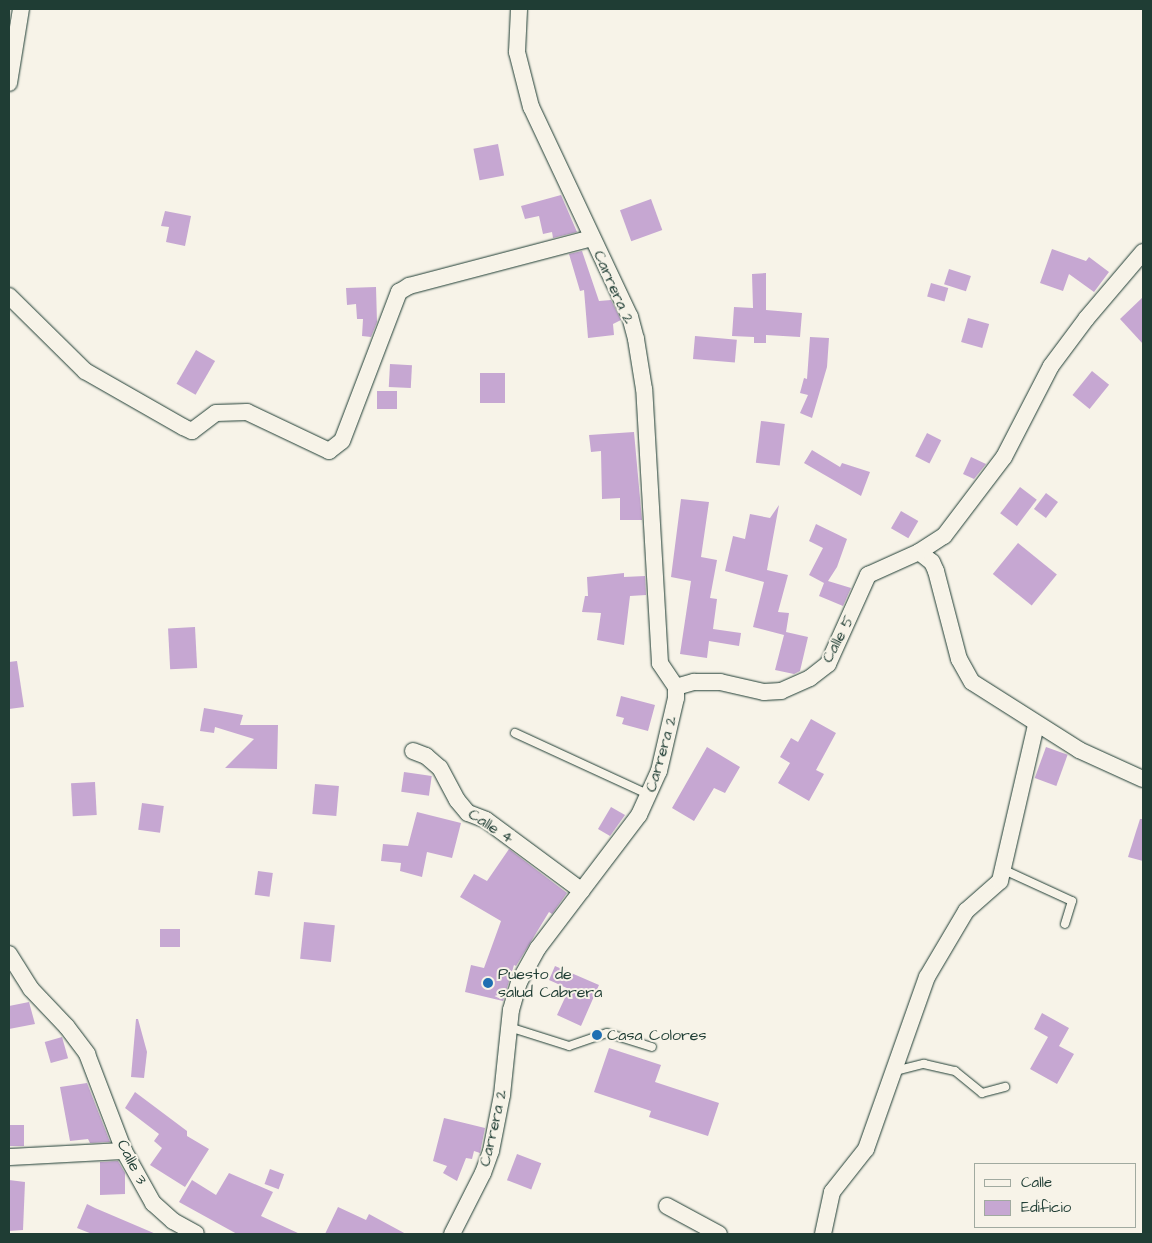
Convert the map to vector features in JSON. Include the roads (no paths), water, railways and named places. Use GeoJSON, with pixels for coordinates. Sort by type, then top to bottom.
{"type":"FeatureCollection","features":[{"type":"Feature","properties":{"kind":"street"},"geometry":{"type":"LineString","coordinates":[[9,83],[21,9]]}},
{"type":"Feature","properties":{"kind":"street","name":"Carrera 2"},"geometry":{"type":"LineString","coordinates":[[452,1234],[484,1173],[490,1151],[502,1095],[509,1027],[519,982],[538,948],[639,815],[650,795],[661,762],[676,688],[660,663],[644,389],[636,339],[630,317],[531,107],[517,52],[519,9]]}},
{"type":"Feature","properties":{"kind":"street"},"geometry":{"type":"LineString","coordinates":[[9,296],[85,371],[183,427],[192,431],[216,413],[247,412],[329,451],[342,441],[399,292],[409,286],[592,238]]}},
{"type":"Feature","properties":{"kind":"street","name":"Calle 5"},"geometry":{"type":"LineString","coordinates":[[676,688],[694,682],[720,682],[764,692],[781,691],[810,678],[828,664],[868,575],[919,552],[944,536],[998,465],[1052,366],[1086,318],[1143,252]]}},
{"type":"Feature","properties":{"kind":"street"},"geometry":{"type":"LineString","coordinates":[[919,552],[932,562],[936,571],[964,672],[972,682],[1078,750],[1143,779]]}},
{"type":"Feature","properties":{"kind":"street"},"geometry":{"type":"LineString","coordinates":[[823,1234],[832,1192],[866,1149],[927,977],[966,911],[1000,881],[1036,724]]}},
{"type":"Feature","properties":{"kind":"street","name":"Calle 4"},"geometry":{"type":"LineString","coordinates":[[413,751],[426,756],[440,768],[457,800],[468,812],[486,820],[582,891]]}},
{"type":"Feature","properties":{"kind":"street","name":"Calle 3"},"geometry":{"type":"LineString","coordinates":[[9,954],[31,989],[67,1027],[95,1070],[124,1151],[153,1203],[173,1221],[196,1234]]}},
{"type":"Feature","properties":{"kind":"street"},"geometry":{"type":"LineString","coordinates":[[9,1157],[124,1151]]}},
{"type":"Feature","properties":{"kind":"street"},"geometry":{"type":"LineString","coordinates":[[667,1206],[719,1234]]}},
{"type":"Feature","properties":{"kind":"lane"},"geometry":{"type":"LineString","coordinates":[[515,734],[650,795]]}},
{"type":"Feature","properties":{"kind":"lane"},"geometry":{"type":"LineString","coordinates":[[1002,869],[1072,901],[1065,924]]}},
{"type":"Feature","properties":{"kind":"lane"},"geometry":{"type":"LineString","coordinates":[[509,1027],[569,1046],[607,1033],[652,1047]]}},
{"type":"Feature","properties":{"kind":"lane"},"geometry":{"type":"LineString","coordinates":[[893,1071],[924,1064],[955,1071],[982,1093],[1005,1087]]}},
{"type":"Feature","properties":{"kind":"place","name":"Puesto de salud Cabrera"},"geometry":{"type":"Point","coordinates":[488,983]}},
{"type":"Feature","properties":{"kind":"place","name":"Casa Colores"},"geometry":{"type":"Point","coordinates":[597,1035]}}]}
